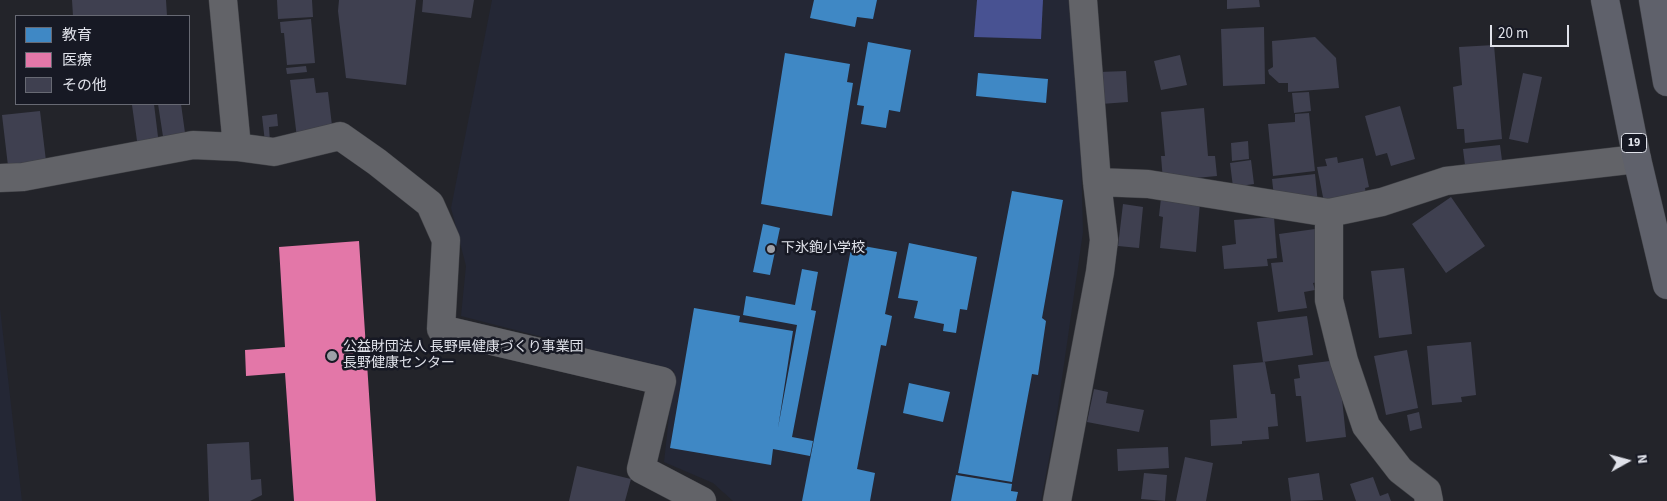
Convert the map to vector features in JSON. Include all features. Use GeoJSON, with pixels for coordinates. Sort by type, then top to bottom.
{"type":"FeatureCollection","features":[{"type":"Feature","properties":{"kind":"highway","name":"19"},"geometry":{"type":"LineString","coordinates":[[1605,0],[1637,159],[1667,285]]}},
{"type":"Feature","properties":{"kind":"highway"},"geometry":{"type":"LineString","coordinates":[[1653,0],[1667,82]]}},
{"type":"Feature","properties":{"kind":"street"},"geometry":{"type":"LineString","coordinates":[[223,0],[236,147]]}},
{"type":"Feature","properties":{"kind":"street"},"geometry":{"type":"LineString","coordinates":[[1057,501],[1100,272],[1104,240],[1097,182],[1083,0]]}},
{"type":"Feature","properties":{"kind":"street"},"geometry":{"type":"LineString","coordinates":[[0,178],[23,177],[193,145],[236,147],[274,152],[340,136],[377,162],[430,204],[446,240],[441,329],[662,381],[641,469],[702,501]]}},
{"type":"Feature","properties":{"kind":"street"},"geometry":{"type":"LineString","coordinates":[[1097,182],[1148,184],[1329,213],[1382,202],[1446,181],[1637,159]]}},
{"type":"Feature","properties":{"kind":"street"},"geometry":{"type":"LineString","coordinates":[[1329,213],[1329,300],[1344,361],[1366,426],[1400,470],[1427,491],[1429,501]]}},
{"type":"Feature","properties":{"kind":"shaded area","name":"下氷鉋小学校"},"geometry":{"type":"Polygon","coordinates":[[[492,0],[1077,0],[1083,232],[1055,427],[1041,501],[733,501],[713,483],[664,462],[674,371],[461,316],[466,266],[451,208],[492,0]]]}},
{"type":"Feature","properties":{"kind":"shaded area"},"geometry":{"type":"Polygon","coordinates":[[[0,308],[22,501],[0,501],[0,308]]]}},
{"type":"Feature","properties":{"kind":"water"},"geometry":{"type":"Polygon","coordinates":[[[977,0],[1043,0],[1041,39],[974,37],[977,0]]]}},
{"type":"Feature","properties":{"kind":"building: 教育"},"geometry":{"type":"Polygon","coordinates":[[[814,0],[877,0],[873,19],[857,17],[855,27],[810,18],[814,0]]]}},
{"type":"Feature","properties":{"kind":"building: 教育"},"geometry":{"type":"Polygon","coordinates":[[[868,42],[911,50],[900,112],[889,110],[886,128],[861,124],[864,106],[857,105],[868,42]]]}},
{"type":"Feature","properties":{"kind":"building: 教育"},"geometry":{"type":"Polygon","coordinates":[[[785,53],[850,64],[847,82],[853,83],[832,216],[761,204],[785,53]]]}},
{"type":"Feature","properties":{"kind":"building: 教育"},"geometry":{"type":"Polygon","coordinates":[[[978,73],[1048,79],[1046,103],[976,96],[978,73]]]}},
{"type":"Feature","properties":{"kind":"building: 教育"},"geometry":{"type":"Polygon","coordinates":[[[1012,191],[1063,200],[1042,318],[1046,321],[1038,375],[1032,374],[1012,482],[958,473],[1012,191]]]}},
{"type":"Feature","properties":{"kind":"building: 教育"},"geometry":{"type":"Polygon","coordinates":[[[763,224],[780,228],[770,275],[753,272],[763,224]]]}},
{"type":"Feature","properties":{"kind":"building: 教育"},"geometry":{"type":"Polygon","coordinates":[[[909,243],[977,257],[967,310],[960,309],[956,333],[943,331],[944,324],[914,318],[918,301],[898,298],[909,243]]]}},
{"type":"Feature","properties":{"kind":"building: 教育"},"geometry":{"type":"Polygon","coordinates":[[[852,244],[897,252],[885,314],[892,316],[886,346],[881,345],[857,469],[875,473],[870,501],[802,501],[852,244]]]}},
{"type":"Feature","properties":{"kind":"building: 教育"},"geometry":{"type":"Polygon","coordinates":[[[802,269],[818,272],[811,310],[816,311],[792,437],[813,441],[810,456],[773,449],[771,465],[670,448],[694,308],[740,316],[739,322],[793,331],[778,428],[797,325],[743,315],[746,296],[795,305],[802,269]]]}},
{"type":"Feature","properties":{"kind":"building: 教育"},"geometry":{"type":"Polygon","coordinates":[[[909,383],[950,392],[943,422],[903,413],[909,383]]]}},
{"type":"Feature","properties":{"kind":"building: 教育"},"geometry":{"type":"Polygon","coordinates":[[[956,475],[1012,484],[1011,491],[1018,492],[1016,501],[951,501],[956,475]]]}},
{"type":"Feature","properties":{"kind":"building: 医療"},"geometry":{"type":"Polygon","coordinates":[[[359,241],[376,501],[294,501],[285,373],[246,376],[245,350],[285,347],[279,247],[359,241]]]}},
{"type":"Feature","properties":{"kind":"building: その他"},"geometry":{"type":"Polygon","coordinates":[[[72,0],[166,0],[167,15],[73,15],[72,0]]]}},
{"type":"Feature","properties":{"kind":"building: その他"},"geometry":{"type":"Polygon","coordinates":[[[277,0],[312,0],[313,17],[278,19],[277,0]]]}},
{"type":"Feature","properties":{"kind":"building: その他"},"geometry":{"type":"Polygon","coordinates":[[[339,0],[416,0],[406,85],[346,78],[338,11],[339,0]]]}},
{"type":"Feature","properties":{"kind":"building: その他"},"geometry":{"type":"Polygon","coordinates":[[[423,0],[474,0],[471,18],[422,12],[423,0]]]}},
{"type":"Feature","properties":{"kind":"building: その他"},"geometry":{"type":"Polygon","coordinates":[[[1227,0],[1259,0],[1260,7],[1227,9],[1227,0]]]}},
{"type":"Feature","properties":{"kind":"building: その他"},"geometry":{"type":"Polygon","coordinates":[[[311,19],[315,63],[287,65],[284,33],[281,33],[280,22],[311,19]]]}},
{"type":"Feature","properties":{"kind":"building: その他"},"geometry":{"type":"Polygon","coordinates":[[[1264,27],[1265,84],[1223,86],[1221,29],[1264,27]]]}},
{"type":"Feature","properties":{"kind":"building: その他"},"geometry":{"type":"Polygon","coordinates":[[[1315,37],[1336,58],[1339,88],[1288,92],[1288,83],[1279,83],[1269,74],[1268,70],[1273,67],[1272,41],[1315,37]]]}},
{"type":"Feature","properties":{"kind":"building: その他"},"geometry":{"type":"Polygon","coordinates":[[[1494,45],[1502,139],[1465,143],[1464,129],[1457,129],[1453,87],[1462,85],[1459,47],[1494,45]]]}},
{"type":"Feature","properties":{"kind":"building: その他"},"geometry":{"type":"Polygon","coordinates":[[[1180,55],[1187,85],[1161,90],[1154,61],[1180,55]]]}},
{"type":"Feature","properties":{"kind":"building: その他"},"geometry":{"type":"Polygon","coordinates":[[[306,66],[307,72],[287,74],[286,68],[306,66]]]}},
{"type":"Feature","properties":{"kind":"building: その他"},"geometry":{"type":"Polygon","coordinates":[[[1126,71],[1128,102],[1101,104],[1099,72],[1126,71]]]}},
{"type":"Feature","properties":{"kind":"building: その他"},"geometry":{"type":"Polygon","coordinates":[[[1523,73],[1542,77],[1528,143],[1509,139],[1523,73]]]}},
{"type":"Feature","properties":{"kind":"building: その他"},"geometry":{"type":"Polygon","coordinates":[[[314,78],[316,93],[328,92],[333,134],[297,138],[290,80],[314,78]]]}},
{"type":"Feature","properties":{"kind":"building: その他"},"geometry":{"type":"Polygon","coordinates":[[[1309,92],[1311,111],[1294,113],[1292,93],[1309,92]]]}},
{"type":"Feature","properties":{"kind":"building: その他"},"geometry":{"type":"Polygon","coordinates":[[[132,105],[154,105],[159,145],[138,148],[132,105]]]}},
{"type":"Feature","properties":{"kind":"building: その他"},"geometry":{"type":"Polygon","coordinates":[[[158,105],[181,105],[186,140],[164,143],[158,105]]]}},
{"type":"Feature","properties":{"kind":"building: その他"},"geometry":{"type":"Polygon","coordinates":[[[1400,106],[1415,159],[1391,166],[1387,153],[1376,156],[1365,116],[1400,106]]]}},
{"type":"Feature","properties":{"kind":"building: その他"},"geometry":{"type":"Polygon","coordinates":[[[1204,108],[1208,156],[1215,156],[1217,176],[1163,181],[1161,156],[1165,156],[1161,112],[1204,108]]]}},
{"type":"Feature","properties":{"kind":"building: その他"},"geometry":{"type":"Polygon","coordinates":[[[40,111],[46,161],[8,166],[2,115],[40,111]]]}},
{"type":"Feature","properties":{"kind":"building: その他"},"geometry":{"type":"Polygon","coordinates":[[[1309,113],[1315,171],[1273,176],[1268,124],[1295,122],[1295,114],[1309,113]]]}},
{"type":"Feature","properties":{"kind":"building: その他"},"geometry":{"type":"Polygon","coordinates":[[[277,114],[278,126],[269,127],[270,142],[265,142],[262,116],[277,114]]]}},
{"type":"Feature","properties":{"kind":"building: その他"},"geometry":{"type":"Polygon","coordinates":[[[1248,141],[1249,159],[1232,161],[1231,143],[1248,141]]]}},
{"type":"Feature","properties":{"kind":"building: その他"},"geometry":{"type":"Polygon","coordinates":[[[1500,145],[1503,168],[1466,173],[1463,149],[1500,145]]]}},
{"type":"Feature","properties":{"kind":"building: その他"},"geometry":{"type":"Polygon","coordinates":[[[1337,157],[1338,163],[1363,158],[1369,187],[1365,188],[1366,194],[1324,202],[1317,167],[1327,166],[1325,159],[1337,157]]]}},
{"type":"Feature","properties":{"kind":"building: その他"},"geometry":{"type":"Polygon","coordinates":[[[1251,160],[1254,184],[1233,187],[1230,163],[1251,160]]]}},
{"type":"Feature","properties":{"kind":"building: その他"},"geometry":{"type":"Polygon","coordinates":[[[1315,174],[1318,204],[1274,197],[1272,179],[1315,174]]]}},
{"type":"Feature","properties":{"kind":"building: その他"},"geometry":{"type":"Polygon","coordinates":[[[1451,197],[1485,246],[1446,273],[1412,224],[1451,197]]]}},
{"type":"Feature","properties":{"kind":"building: その他"},"geometry":{"type":"Polygon","coordinates":[[[1161,198],[1200,202],[1196,252],[1160,248],[1163,217],[1159,216],[1161,198]]]}},
{"type":"Feature","properties":{"kind":"building: その他"},"geometry":{"type":"Polygon","coordinates":[[[1123,204],[1143,207],[1139,248],[1118,246],[1123,204]]]}},
{"type":"Feature","properties":{"kind":"building: その他"},"geometry":{"type":"Polygon","coordinates":[[[1274,217],[1277,258],[1267,259],[1268,266],[1224,269],[1222,246],[1236,244],[1234,220],[1274,217]]]}},
{"type":"Feature","properties":{"kind":"building: その他"},"geometry":{"type":"Polygon","coordinates":[[[1315,229],[1323,281],[1313,283],[1315,290],[1304,292],[1307,308],[1278,312],[1271,263],[1283,262],[1279,234],[1315,229]]]}},
{"type":"Feature","properties":{"kind":"building: その他"},"geometry":{"type":"Polygon","coordinates":[[[1404,268],[1412,334],[1379,338],[1371,271],[1404,268]]]}},
{"type":"Feature","properties":{"kind":"building: その他"},"geometry":{"type":"Polygon","coordinates":[[[1307,316],[1313,355],[1263,362],[1257,322],[1307,316]]]}},
{"type":"Feature","properties":{"kind":"building: その他"},"geometry":{"type":"Polygon","coordinates":[[[1471,342],[1476,395],[1461,397],[1462,402],[1432,405],[1427,346],[1471,342]]]}},
{"type":"Feature","properties":{"kind":"building: その他"},"geometry":{"type":"Polygon","coordinates":[[[1407,350],[1418,408],[1386,415],[1374,356],[1407,350]]]}},
{"type":"Feature","properties":{"kind":"building: その他"},"geometry":{"type":"Polygon","coordinates":[[[1338,360],[1346,437],[1306,442],[1301,396],[1296,396],[1294,379],[1300,378],[1298,365],[1338,360]]]}},
{"type":"Feature","properties":{"kind":"building: その他"},"geometry":{"type":"Polygon","coordinates":[[[1265,362],[1271,394],[1275,394],[1278,426],[1268,427],[1269,439],[1242,441],[1242,444],[1211,446],[1210,420],[1237,418],[1233,365],[1265,362]]]}},
{"type":"Feature","properties":{"kind":"building: その他"},"geometry":{"type":"Polygon","coordinates":[[[1094,389],[1108,392],[1106,403],[1144,410],[1139,432],[1087,422],[1094,389]]]}},
{"type":"Feature","properties":{"kind":"building: その他"},"geometry":{"type":"Polygon","coordinates":[[[1419,412],[1422,428],[1410,431],[1407,415],[1419,412]]]}},
{"type":"Feature","properties":{"kind":"building: その他"},"geometry":{"type":"Polygon","coordinates":[[[249,442],[251,480],[261,479],[262,495],[250,501],[209,501],[207,444],[249,442]]]}},
{"type":"Feature","properties":{"kind":"building: その他"},"geometry":{"type":"Polygon","coordinates":[[[1168,447],[1169,468],[1118,471],[1117,449],[1168,447]]]}},
{"type":"Feature","properties":{"kind":"building: その他"},"geometry":{"type":"Polygon","coordinates":[[[1185,457],[1213,463],[1206,501],[1176,501],[1185,457]]]}},
{"type":"Feature","properties":{"kind":"building: その他"},"geometry":{"type":"Polygon","coordinates":[[[577,466],[631,479],[625,501],[569,501],[577,466]]]}},
{"type":"Feature","properties":{"kind":"building: その他"},"geometry":{"type":"Polygon","coordinates":[[[1144,473],[1167,475],[1165,501],[1141,499],[1144,473]]]}},
{"type":"Feature","properties":{"kind":"building: その他"},"geometry":{"type":"Polygon","coordinates":[[[1319,473],[1323,500],[1291,501],[1288,478],[1319,473]]]}},
{"type":"Feature","properties":{"kind":"building: その他"},"geometry":{"type":"Polygon","coordinates":[[[1373,477],[1380,496],[1388,493],[1391,501],[1356,501],[1350,484],[1373,477]]]}},
{"type":"Feature","properties":{"kind":"place","name":"下氷鉋小学校"},"geometry":{"type":"Point","coordinates":[771,249]}},
{"type":"Feature","properties":{"kind":"place","name":"公益財団法人 長野県健康づくり事業団 長野健康センター"},"geometry":{"type":"Point","coordinates":[332,356]}}]}
